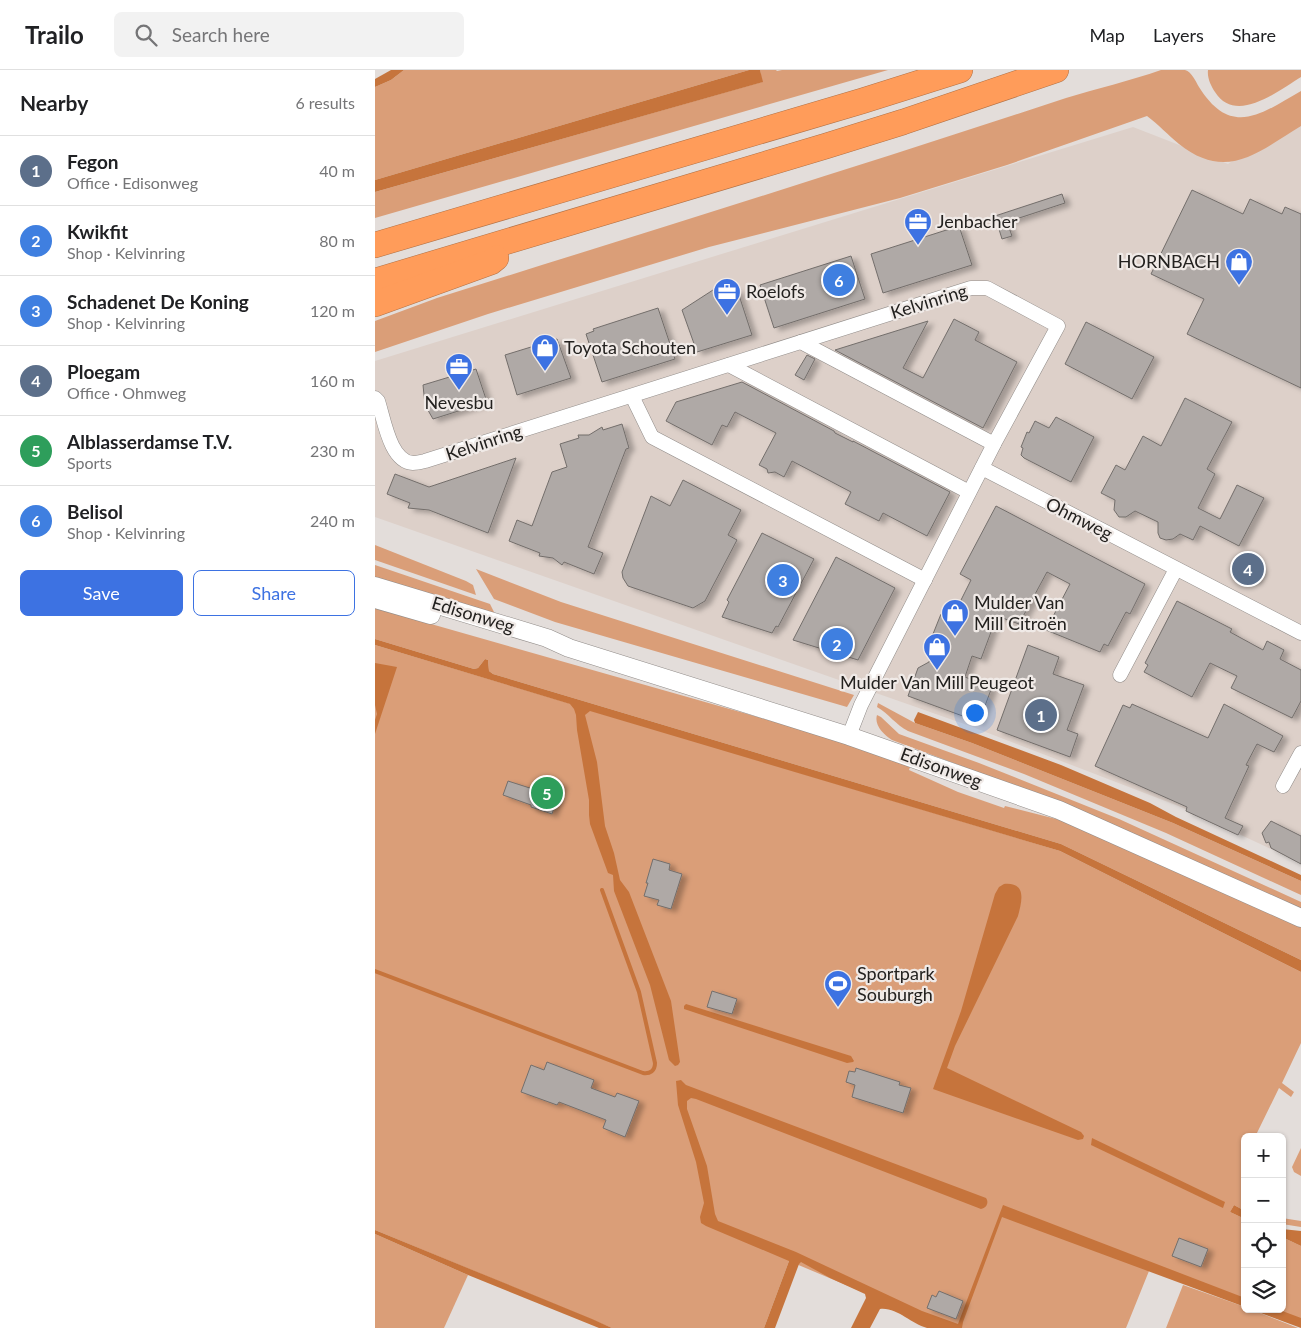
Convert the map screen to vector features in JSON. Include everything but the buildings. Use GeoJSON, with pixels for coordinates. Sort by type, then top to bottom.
{"type":"FeatureCollection","features":[{"type":"Feature","properties":{"kind":"highway"},"geometry":{"type":"LineString","coordinates":[[375,245],[387,239],[862,101],[960,70]]}},
{"type":"Feature","properties":{"kind":"highway"},"geometry":{"type":"LineString","coordinates":[[375,280],[835,144],[1056,70]]}},
{"type":"Feature","properties":{"kind":"highway"},"geometry":{"type":"LineString","coordinates":[[375,304],[491,262],[533,233]]}},
{"type":"Feature","properties":{"kind":"street","name":"Kelvinring"},"geometry":{"type":"LineString","coordinates":[[375,398],[378,401],[393,449],[398,456],[412,463],[435,458],[971,288],[987,288],[1059,326],[969,492],[861,705],[849,736]]}},
{"type":"Feature","properties":{"kind":"street"},"geometry":{"type":"LineString","coordinates":[[801,342],[994,444]]}},
{"type":"Feature","properties":{"kind":"street"},"geometry":{"type":"LineString","coordinates":[[729,365],[969,492]]}},
{"type":"Feature","properties":{"kind":"street"},"geometry":{"type":"LineString","coordinates":[[632,396],[652,437],[925,580]]}},
{"type":"Feature","properties":{"kind":"street","name":"Ohmweg"},"geometry":{"type":"LineString","coordinates":[[982,468],[1301,634]]}},
{"type":"Feature","properties":{"kind":"street"},"geometry":{"type":"LineString","coordinates":[[1120,675],[1176,569]]}},
{"type":"Feature","properties":{"kind":"street","name":"Edisonweg"},"geometry":{"type":"LineString","coordinates":[[375,586],[547,638],[569,648],[849,736],[1059,810],[1301,918]]}},
{"type":"Feature","properties":{"kind":"street","name":"Edisonweg"},"geometry":{"type":"LineString","coordinates":[[375,600],[546,645],[569,648]]}},
{"type":"Feature","properties":{"kind":"street"},"geometry":{"type":"LineString","coordinates":[[1283,786],[1301,753]]}},
{"type":"Feature","properties":{"kind":"shaded area"},"geometry":{"type":"Polygon","coordinates":[[[391,70],[404,70],[391,80],[375,87],[375,79],[391,70]]]}},
{"type":"Feature","properties":{"kind":"shaded area"},"geometry":{"type":"Polygon","coordinates":[[[404,70],[749,70],[375,180],[375,87],[391,80],[404,70]]]}},
{"type":"Feature","properties":{"kind":"shaded area"},"geometry":{"type":"Polygon","coordinates":[[[749,70],[760,70],[763,82],[375,192],[375,180],[749,70]]]}},
{"type":"Feature","properties":{"kind":"shaded area"},"geometry":{"type":"Polygon","coordinates":[[[760,70],[888,70],[375,218],[375,192],[762,82],[760,70]]]}},
{"type":"Feature","properties":{"kind":"shaded area"},"geometry":{"type":"Polygon","coordinates":[[[1161,70],[1187,71],[1192,75],[1211,103],[1223,112],[1235,117],[1247,117],[1260,113],[1301,91],[1301,126],[1256,153],[1242,159],[1227,162],[1212,161],[1196,155],[1179,144],[1147,116],[1007,165],[900,198],[709,247],[488,314],[375,352],[375,321],[437,298],[1066,98],[1161,70]]]}},
{"type":"Feature","properties":{"kind":"shaded area"},"geometry":{"type":"Polygon","coordinates":[[[1208,70],[1301,70],[1301,77],[1269,97],[1257,102],[1234,106],[1224,101],[1215,92],[1208,76],[1208,70]]]}},
{"type":"Feature","properties":{"kind":"shaded area"},"geometry":{"type":"Polygon","coordinates":[[[1301,115],[1301,863],[1181,807],[970,726],[375,517],[375,361],[1133,127],[1228,164],[1301,115]]]}},
{"type":"Feature","properties":{"kind":"shaded area"},"geometry":{"type":"Polygon","coordinates":[[[375,545],[466,581],[473,585],[476,595],[375,560],[375,545]]]}},
{"type":"Feature","properties":{"kind":"shaded area"},"geometry":{"type":"Polygon","coordinates":[[[375,565],[490,604],[496,616],[375,580],[375,565]]]}},
{"type":"Feature","properties":{"kind":"shaded area"},"geometry":{"type":"Polygon","coordinates":[[[476,569],[561,602],[854,695],[847,707],[555,622],[494,599],[476,569]]]}},
{"type":"Feature","properties":{"kind":"shaded area"},"geometry":{"type":"Polygon","coordinates":[[[375,608],[837,741],[910,767],[909,770],[958,792],[1004,808],[1005,806],[1064,821],[1301,925],[1301,960],[1061,844],[493,674],[489,671],[488,660],[485,659],[478,668],[474,669],[375,639],[375,608]]]}},
{"type":"Feature","properties":{"kind":"shaded area"},"geometry":{"type":"Polygon","coordinates":[[[375,639],[474,669],[478,668],[485,659],[488,660],[489,671],[493,674],[1061,844],[1301,960],[1301,972],[1060,851],[590,711],[585,715],[597,762],[605,826],[620,880],[629,892],[671,1001],[680,1062],[675,1066],[669,1060],[650,985],[614,891],[613,875],[608,873],[590,824],[589,800],[574,709],[570,704],[375,645],[375,639]]]}},
{"type":"Feature","properties":{"kind":"shaded area","name":"Sportpark Souburgh"},"geometry":{"type":"Polygon","coordinates":[[[375,645],[1060,851],[1301,972],[1301,1043],[1282,1083],[1294,1092],[1291,1097],[1279,1088],[1257,1133],[1241,1133],[1241,1209],[1234,1205],[1230,1212],[1241,1217],[1241,1300],[1151,1266],[1126,1328],[948,1328],[789,1261],[764,1328],[612,1328],[375,1230],[375,645]]]}},
{"type":"Feature","properties":{"kind":"shaded area"},"geometry":{"type":"Polygon","coordinates":[[[375,663],[397,667],[375,734],[377,714],[375,705],[375,663]]]}},
{"type":"Feature","properties":{"kind":"shaded area"},"geometry":{"type":"Polygon","coordinates":[[[878,703],[915,723],[972,743],[1173,823],[1301,881],[1301,895],[1166,833],[1024,774],[908,731],[877,707],[878,703]]]}},
{"type":"Feature","properties":{"kind":"shaded area"},"geometry":{"type":"Polygon","coordinates":[[[918,712],[1061,765],[1150,803],[1301,875],[1301,881],[1173,823],[972,743],[915,723],[914,720],[918,712]]]}},
{"type":"Feature","properties":{"kind":"shaded area"},"geometry":{"type":"Polygon","coordinates":[[[877,715],[899,734],[979,763],[1119,819],[1301,902],[1301,910],[1023,789],[892,740],[880,729],[876,719],[877,715]]]}},
{"type":"Feature","properties":{"kind":"shaded area"},"geometry":{"type":"Polygon","coordinates":[[[1004,884],[1011,884],[1020,889],[1021,904],[1018,916],[955,1046],[947,1068],[1081,1132],[1084,1136],[1083,1139],[1078,1140],[933,1089],[961,1011],[995,894],[999,887],[1004,884]]]}},
{"type":"Feature","properties":{"kind":"shaded area"},"geometry":{"type":"Polygon","coordinates":[[[686,1004],[851,1056],[854,1061],[847,1063],[684,1009],[686,1004]]]}},
{"type":"Feature","properties":{"kind":"shaded area"},"geometry":{"type":"Polygon","coordinates":[[[681,1080],[686,1085],[986,1198],[987,1205],[981,1209],[696,1099],[691,1098],[687,1101],[687,1109],[707,1166],[715,1214],[718,1221],[796,1252],[922,1311],[958,1324],[1003,1205],[1241,1296],[1241,1306],[1002,1217],[962,1328],[927,1328],[898,1313],[880,1309],[870,1328],[851,1328],[866,1298],[865,1294],[801,1262],[775,1328],[764,1328],[789,1261],[701,1223],[700,1217],[704,1203],[696,1162],[678,1105],[676,1081],[681,1080]]]}},
{"type":"Feature","properties":{"kind":"shaded area"},"geometry":{"type":"Polygon","coordinates":[[[1092,1138],[1225,1202],[1223,1208],[1091,1145],[1092,1138]]]}},
{"type":"Feature","properties":{"kind":"shaded area"},"geometry":{"type":"Polygon","coordinates":[[[1301,1148],[1301,1176],[1294,1172],[1292,1167],[1301,1148]]]}},
{"type":"Feature","properties":{"kind":"shaded area"},"geometry":{"type":"Polygon","coordinates":[[[1234,1205],[1241,1209],[1241,1217],[1230,1212],[1234,1205]]]}},
{"type":"Feature","properties":{"kind":"shaded area"},"geometry":{"type":"Polygon","coordinates":[[[1286,1219],[1301,1221],[1301,1227],[1286,1225],[1286,1219]]]}},
{"type":"Feature","properties":{"kind":"shaded area"},"geometry":{"type":"Polygon","coordinates":[[[1286,1229],[1301,1231],[1301,1246],[1286,1239],[1286,1229]]]}},
{"type":"Feature","properties":{"kind":"shaded area"},"geometry":{"type":"Polygon","coordinates":[[[375,1230],[612,1328],[599,1328],[468,1275],[375,1234],[375,1230]]]}},
{"type":"Feature","properties":{"kind":"shaded area"},"geometry":{"type":"Polygon","coordinates":[[[375,1234],[468,1275],[444,1328],[375,1328],[375,1234]]]}},
{"type":"Feature","properties":{"kind":"shaded area"},"geometry":{"type":"Polygon","coordinates":[[[1286,1239],[1301,1246],[1301,1324],[1272,1313],[1286,1313],[1286,1239]]]}},
{"type":"Feature","properties":{"kind":"shaded area"},"geometry":{"type":"Polygon","coordinates":[[[1183,1285],[1241,1306],[1241,1313],[1260,1313],[1298,1328],[1166,1328],[1183,1285]]]}},
{"type":"Feature","properties":{"kind":"shaded area"},"geometry":{"type":"Polygon","coordinates":[[[1286,1312],[1301,1318],[1301,1328],[1261,1313],[1286,1312]]]}},
{"type":"Feature","properties":{"kind":"waterway"},"geometry":{"type":"LineString","coordinates":[[375,971],[643,1073],[648,1073],[653,1070],[655,1063],[639,992],[602,890]]}},
{"type":"Feature","properties":{"kind":"place","name":"Jenbacher"},"geometry":{"type":"Point","coordinates":[918,246]}},
{"type":"Feature","properties":{"kind":"place","name":"Belisol"},"geometry":{"type":"Point","coordinates":[839,280]}},
{"type":"Feature","properties":{"kind":"place","name":"HORNBACH"},"geometry":{"type":"Point","coordinates":[1239,286]}},
{"type":"Feature","properties":{"kind":"place","name":"Roelofs"},"geometry":{"type":"Point","coordinates":[727,316]}},
{"type":"Feature","properties":{"kind":"place","name":"Toyota Schouten"},"geometry":{"type":"Point","coordinates":[545,372]}},
{"type":"Feature","properties":{"kind":"place","name":"Nevesbu"},"geometry":{"type":"Point","coordinates":[459,391]}},
{"type":"Feature","properties":{"kind":"place","name":"Ploegam"},"geometry":{"type":"Point","coordinates":[1248,569]}},
{"type":"Feature","properties":{"kind":"place","name":"Schadenet De Koning"},"geometry":{"type":"Point","coordinates":[783,580]}},
{"type":"Feature","properties":{"kind":"place","name":"Mulder Van Mill Citroën"},"geometry":{"type":"Point","coordinates":[955,637]}},
{"type":"Feature","properties":{"kind":"place","name":"Kwikfit"},"geometry":{"type":"Point","coordinates":[837,644]}},
{"type":"Feature","properties":{"kind":"place","name":"Mulder Van Mill Peugeot"},"geometry":{"type":"Point","coordinates":[937,671]}},
{"type":"Feature","properties":{"kind":"place","name":"Fegon"},"geometry":{"type":"Point","coordinates":[1041,715]}},
{"type":"Feature","properties":{"kind":"place","name":"Alblasserdamse T.V."},"geometry":{"type":"Point","coordinates":[547,793]}},
{"type":"Feature","properties":{"kind":"place","name":"Sportpark Souburgh"},"geometry":{"type":"Point","coordinates":[838,1008]}}]}
